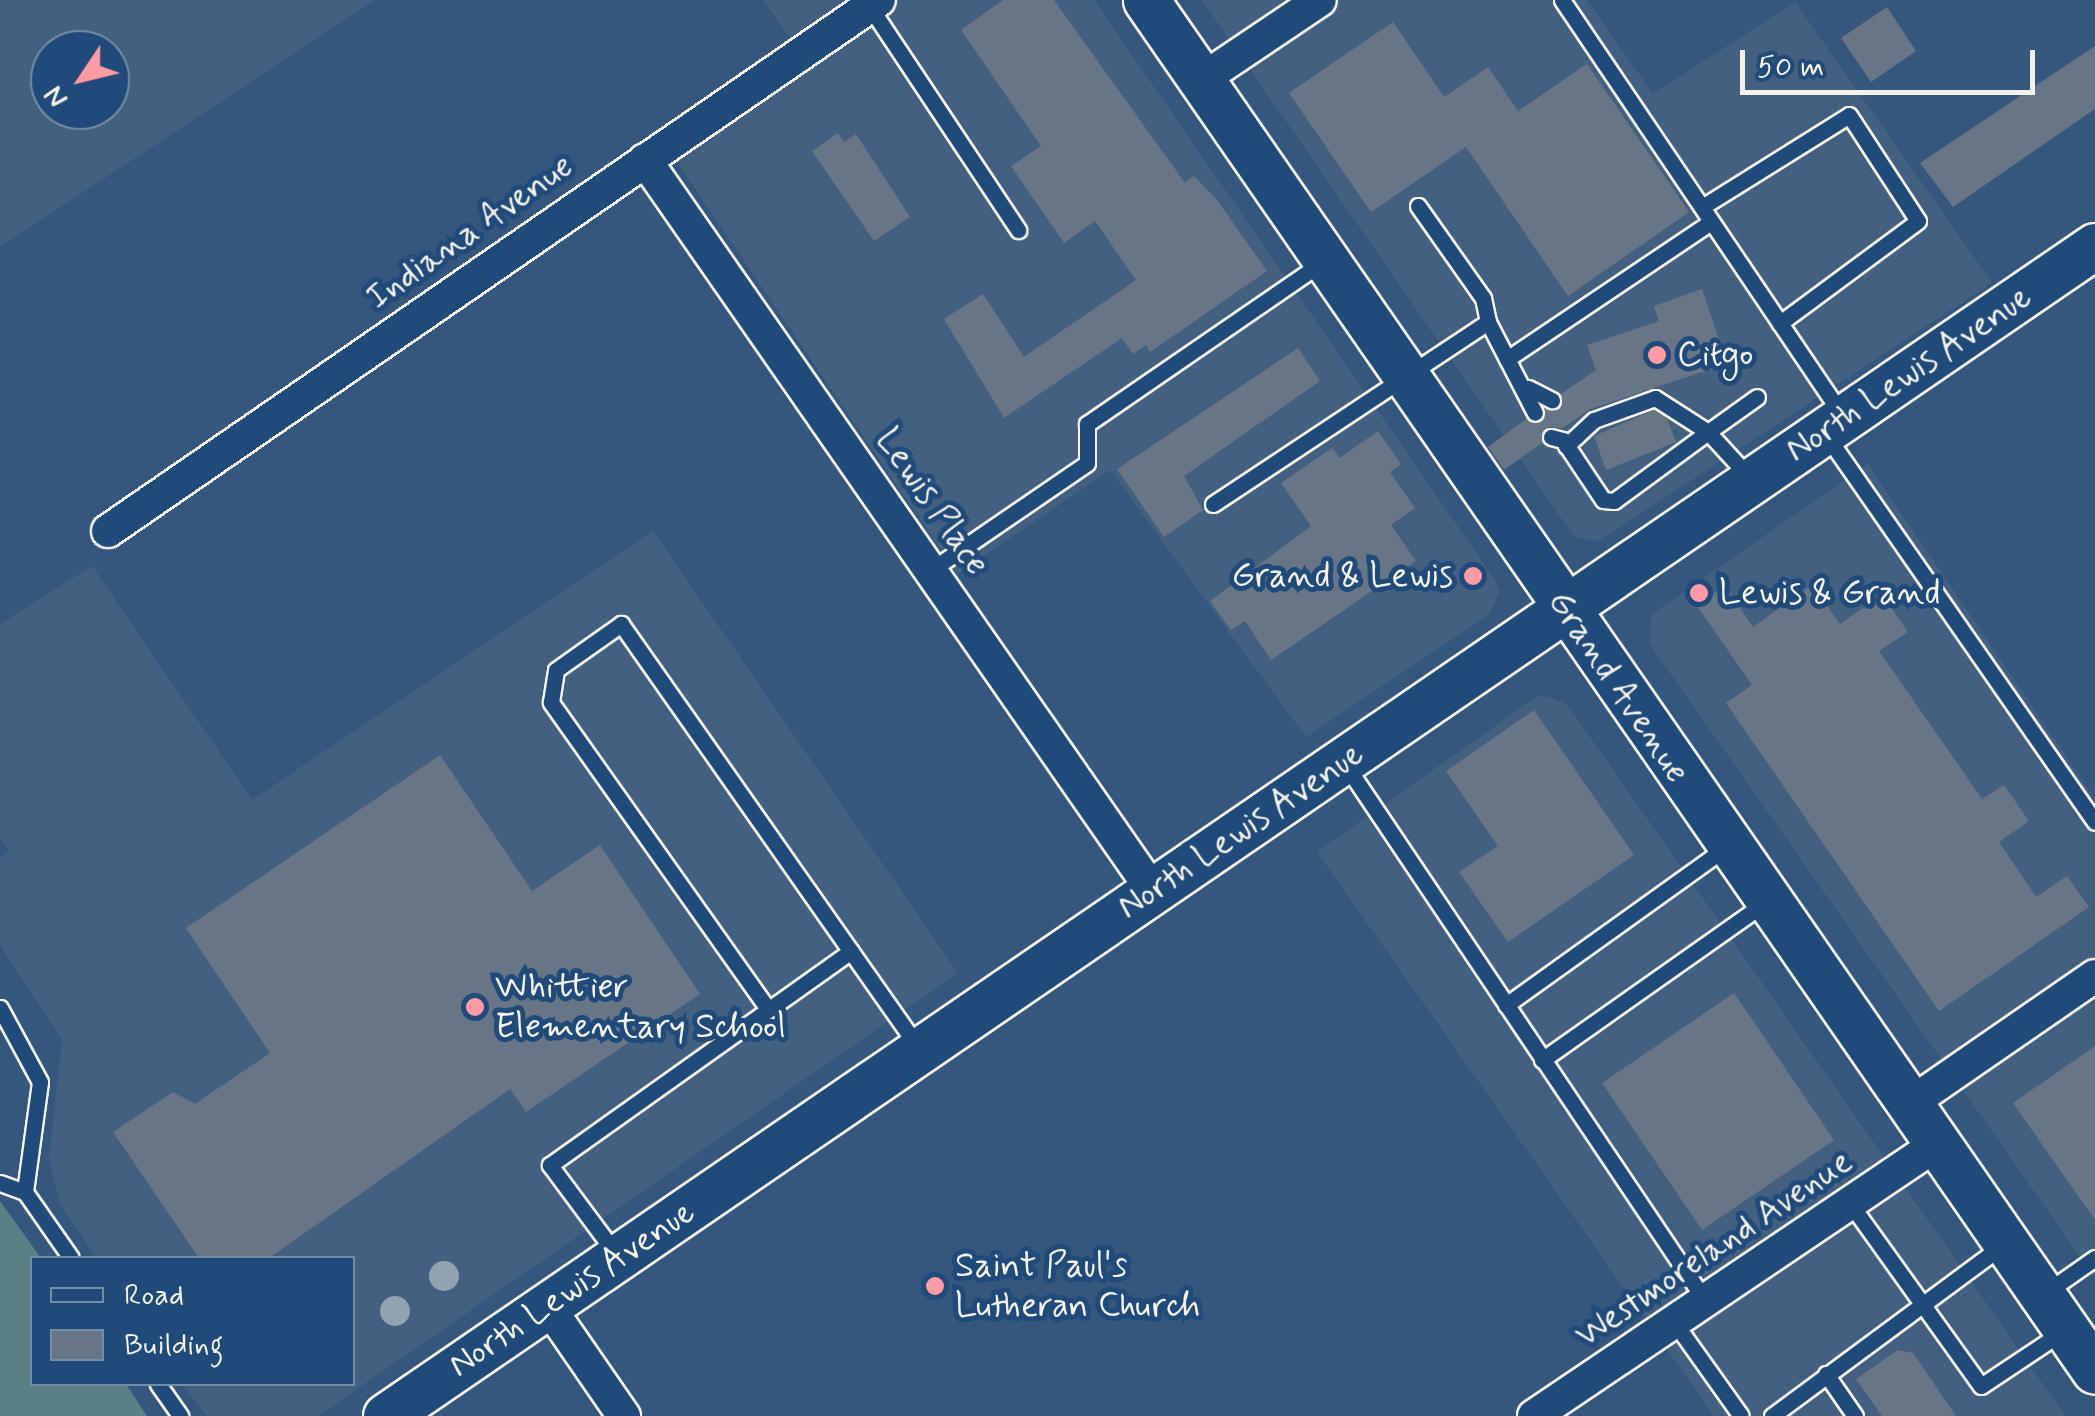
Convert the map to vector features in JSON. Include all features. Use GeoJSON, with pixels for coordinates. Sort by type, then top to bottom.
{"type":"FeatureCollection","features":[{"type":"Feature","properties":{"kind":"main road","name":"Grand Avenue"},"geometry":{"type":"LineString","coordinates":[[1146,0],[1727,847],[2095,1371]]}},
{"type":"Feature","properties":{"kind":"main road","name":"North Lewis Avenue"},"geometry":{"type":"LineString","coordinates":[[386,1416],[2095,246]]}},
{"type":"Feature","properties":{"kind":"street"},"geometry":{"type":"LineString","coordinates":[[1201,80],[1320,0]]}},
{"type":"Feature","properties":{"kind":"street","name":"Indiana Avenue"},"geometry":{"type":"LineString","coordinates":[[108,532],[875,3]]}},
{"type":"Feature","properties":{"kind":"street","name":"Lewis Place"},"geometry":{"type":"LineString","coordinates":[[644,160],[1153,891]]}},
{"type":"Feature","properties":{"kind":"street"},"geometry":{"type":"LineString","coordinates":[[1908,1105],[2095,976]]}},
{"type":"Feature","properties":{"kind":"street","name":"Westmoreland Avenue"},"geometry":{"type":"LineString","coordinates":[[1534,1416],[1708,1306],[1936,1145]]}},
{"type":"Feature","properties":{"kind":"street"},"geometry":{"type":"LineString","coordinates":[[548,1306],[624,1416]]}},
{"type":"Feature","properties":{"kind":"lane"},"geometry":{"type":"LineString","coordinates":[[1562,0],[1780,323],[1834,424],[2095,822]]}},
{"type":"Feature","properties":{"kind":"lane"},"geometry":{"type":"LineString","coordinates":[[875,3],[1018,230]]}},
{"type":"Feature","properties":{"kind":"lane"},"geometry":{"type":"LineString","coordinates":[[1702,207],[1850,114],[1918,221],[1780,323]]}},
{"type":"Feature","properties":{"kind":"lane"},"geometry":{"type":"LineString","coordinates":[[1418,206],[1483,298],[1488,322],[1528,388],[1534,413]]}},
{"type":"Feature","properties":{"kind":"lane"},"geometry":{"type":"LineString","coordinates":[[1507,359],[1711,222]]}},
{"type":"Feature","properties":{"kind":"lane"},"geometry":{"type":"LineString","coordinates":[[931,570],[1086,462],[1087,424],[1325,260]]}},
{"type":"Feature","properties":{"kind":"lane"},"geometry":{"type":"LineString","coordinates":[[1213,504],[1402,372],[1488,322]]}},
{"type":"Feature","properties":{"kind":"lane"},"geometry":{"type":"LineString","coordinates":[[1528,388],[1552,400]]}},
{"type":"Feature","properties":{"kind":"lane"},"geometry":{"type":"LineString","coordinates":[[1753,481],[1708,432],[1655,398],[1594,420],[1562,437],[1604,500],[1614,501],[1708,432],[1758,397]]}},
{"type":"Feature","properties":{"kind":"lane"},"geometry":{"type":"LineString","coordinates":[[768,1009],[551,702],[556,670],[621,624],[921,1050]]}},
{"type":"Feature","properties":{"kind":"lane"},"geometry":{"type":"LineString","coordinates":[[1343,761],[1708,1306]]}},
{"type":"Feature","properties":{"kind":"lane"},"geometry":{"type":"LineString","coordinates":[[1506,1005],[1727,847]]}},
{"type":"Feature","properties":{"kind":"lane"},"geometry":{"type":"LineString","coordinates":[[1542,1060],[1766,902]]}},
{"type":"Feature","properties":{"kind":"lane"},"geometry":{"type":"LineString","coordinates":[[618,1257],[550,1165],[850,951]]}},
{"type":"Feature","properties":{"kind":"lane"},"geometry":{"type":"LineString","coordinates":[[0,1008],[40,1082],[26,1192]]}},
{"type":"Feature","properties":{"kind":"lane"},"geometry":{"type":"LineString","coordinates":[[0,1184],[26,1192],[70,1256]]}},
{"type":"Feature","properties":{"kind":"lane"},"geometry":{"type":"LineString","coordinates":[[1852,1206],[1981,1386],[2054,1312],[2095,1258]]}},
{"type":"Feature","properties":{"kind":"lane"},"geometry":{"type":"LineString","coordinates":[[1772,1416],[1921,1302],[2006,1244]]}},
{"type":"Feature","properties":{"kind":"lane"},"geometry":{"type":"LineString","coordinates":[[1677,1326],[1740,1416]]}},
{"type":"Feature","properties":{"kind":"lane"},"geometry":{"type":"LineString","coordinates":[[1826,1374],[1855,1416]]}},
{"type":"Feature","properties":{"kind":"lane"},"geometry":{"type":"LineString","coordinates":[[159,1386],[180,1416]]}},
{"type":"Feature","properties":{"kind":"shaded area"},"geometry":{"type":"Polygon","coordinates":[[[0,0],[375,0],[0,247],[0,0]]]}},
{"type":"Feature","properties":{"kind":"shaded area"},"geometry":{"type":"Polygon","coordinates":[[[763,0],[1094,0],[1492,576],[1500,590],[1490,614],[1306,737],[1110,470],[957,574],[671,153],[805,61],[763,0]]]}},
{"type":"Feature","properties":{"kind":"shaded area"},"geometry":{"type":"Polygon","coordinates":[[[1202,0],[1587,0],[1653,94],[1795,2],[1992,283],[1599,541],[1575,538],[1202,0]]]}},
{"type":"Feature","properties":{"kind":"shaded area"},"geometry":{"type":"Polygon","coordinates":[[[1868,464],[2095,799],[2095,1278],[1649,643],[1652,614],[1868,464]]]}},
{"type":"Feature","properties":{"kind":"shaded area","name":"Whittier Elementary School"},"geometry":{"type":"Polygon","coordinates":[[[653,531],[958,973],[318,1416],[206,1416],[184,1386],[355,1386],[355,1256],[96,1256],[60,1204],[49,1158],[62,1040],[0,945],[0,858],[10,852],[0,837],[0,624],[92,566],[252,800],[653,531]]]}},
{"type":"Feature","properties":{"kind":"shaded area"},"geometry":{"type":"Polygon","coordinates":[[[1539,695],[1564,702],[1576,717],[2065,1416],[1714,1416],[1317,852],[1539,695]]]}},
{"type":"Feature","properties":{"kind":"green space"},"geometry":{"type":"Polygon","coordinates":[[[0,1201],[40,1256],[30,1256],[30,1386],[127,1386],[147,1416],[0,1416],[0,1201]]]}},
{"type":"Feature","properties":{"kind":"building"},"geometry":{"type":"Polygon","coordinates":[[[1003,0],[1054,0],[1185,183],[1194,176],[1217,200],[1267,271],[1150,352],[1146,345],[1133,354],[1122,338],[1004,418],[944,319],[983,294],[1024,357],[1136,280],[1095,221],[1064,243],[1011,166],[1041,146],[961,30],[1003,0]]]}},
{"type":"Feature","properties":{"kind":"building"},"geometry":{"type":"Polygon","coordinates":[[[1887,7],[1916,51],[1871,82],[1841,38],[1887,7]]]}},
{"type":"Feature","properties":{"kind":"building"},"geometry":{"type":"Polygon","coordinates":[[[1393,22],[1444,97],[1488,67],[1518,111],[1587,64],[1689,212],[1568,296],[1466,147],[1371,212],[1289,93],[1393,22]]]}},
{"type":"Feature","properties":{"kind":"building"},"geometry":{"type":"Polygon","coordinates":[[[2095,46],[2095,109],[1953,207],[1920,163],[2095,46]]]}},
{"type":"Feature","properties":{"kind":"building"},"geometry":{"type":"Polygon","coordinates":[[[838,133],[844,142],[856,134],[910,217],[874,241],[812,151],[838,133]]]}},
{"type":"Feature","properties":{"kind":"building","name":"Citgo"},"geometry":{"type":"Polygon","coordinates":[[[1702,289],[1727,364],[1590,409],[1563,428],[1547,427],[1542,443],[1504,470],[1488,447],[1526,419],[1539,423],[1545,409],[1559,409],[1561,394],[1596,370],[1587,345],[1659,321],[1654,306],[1702,289]]]}},
{"type":"Feature","properties":{"kind":"building"},"geometry":{"type":"Polygon","coordinates":[[[1298,348],[1320,381],[1184,476],[1203,510],[1164,537],[1117,469],[1298,348]]]}},
{"type":"Feature","properties":{"kind":"building","name":"Citgo"},"geometry":{"type":"Polygon","coordinates":[[[1654,410],[1667,419],[1676,442],[1606,470],[1594,436],[1654,410]]]}},
{"type":"Feature","properties":{"kind":"building"},"geometry":{"type":"Polygon","coordinates":[[[1378,431],[1401,464],[1390,472],[1415,508],[1391,525],[1416,561],[1271,660],[1245,621],[1231,630],[1210,601],[1311,526],[1281,483],[1332,448],[1340,458],[1378,431]]]}},
{"type":"Feature","properties":{"kind":"building"},"geometry":{"type":"Polygon","coordinates":[[[1812,585],[1840,624],[1882,595],[1908,632],[1879,651],[1982,799],[2004,785],[2029,821],[1999,842],[2036,897],[2067,876],[2089,907],[1939,1011],[1726,703],[1752,685],[1697,606],[1725,586],[1753,627],[1812,585]]]}},
{"type":"Feature","properties":{"kind":"building"},"geometry":{"type":"Polygon","coordinates":[[[1534,710],[1634,855],[1508,942],[1459,872],[1498,846],[1446,771],[1534,710]]]}},
{"type":"Feature","properties":{"kind":"building"},"geometry":{"type":"Polygon","coordinates":[[[440,755],[532,891],[600,845],[700,994],[526,1112],[510,1089],[272,1256],[198,1256],[113,1132],[173,1092],[195,1104],[270,1053],[186,928],[440,755]]]}},
{"type":"Feature","properties":{"kind":"building"},"geometry":{"type":"Polygon","coordinates":[[[1734,993],[1834,1140],[1702,1230],[1602,1083],[1734,993]]]}},
{"type":"Feature","properties":{"kind":"building"},"geometry":{"type":"Polygon","coordinates":[[[2095,1046],[2095,1220],[2013,1103],[2095,1046]]]}},
{"type":"Feature","properties":{"kind":"building"},"geometry":{"type":"Polygon","coordinates":[[[1898,1350],[1913,1353],[1956,1416],[1882,1416],[1856,1379],[1898,1350]]]}},
{"type":"Feature","properties":{"kind":"place","name":"Citgo"},"geometry":{"type":"Point","coordinates":[1657,355]}},
{"type":"Feature","properties":{"kind":"place","name":"Grand & Lewis"},"geometry":{"type":"Point","coordinates":[1473,576]}},
{"type":"Feature","properties":{"kind":"place","name":"Lewis & Grand"},"geometry":{"type":"Point","coordinates":[1699,593]}},
{"type":"Feature","properties":{"kind":"place","name":"Whittier Elementary School"},"geometry":{"type":"Point","coordinates":[475,1007]}},
{"type":"Feature","properties":{"kind":"place","name":"Saint Paul's Lutheran Church"},"geometry":{"type":"Point","coordinates":[935,1286]}}]}
